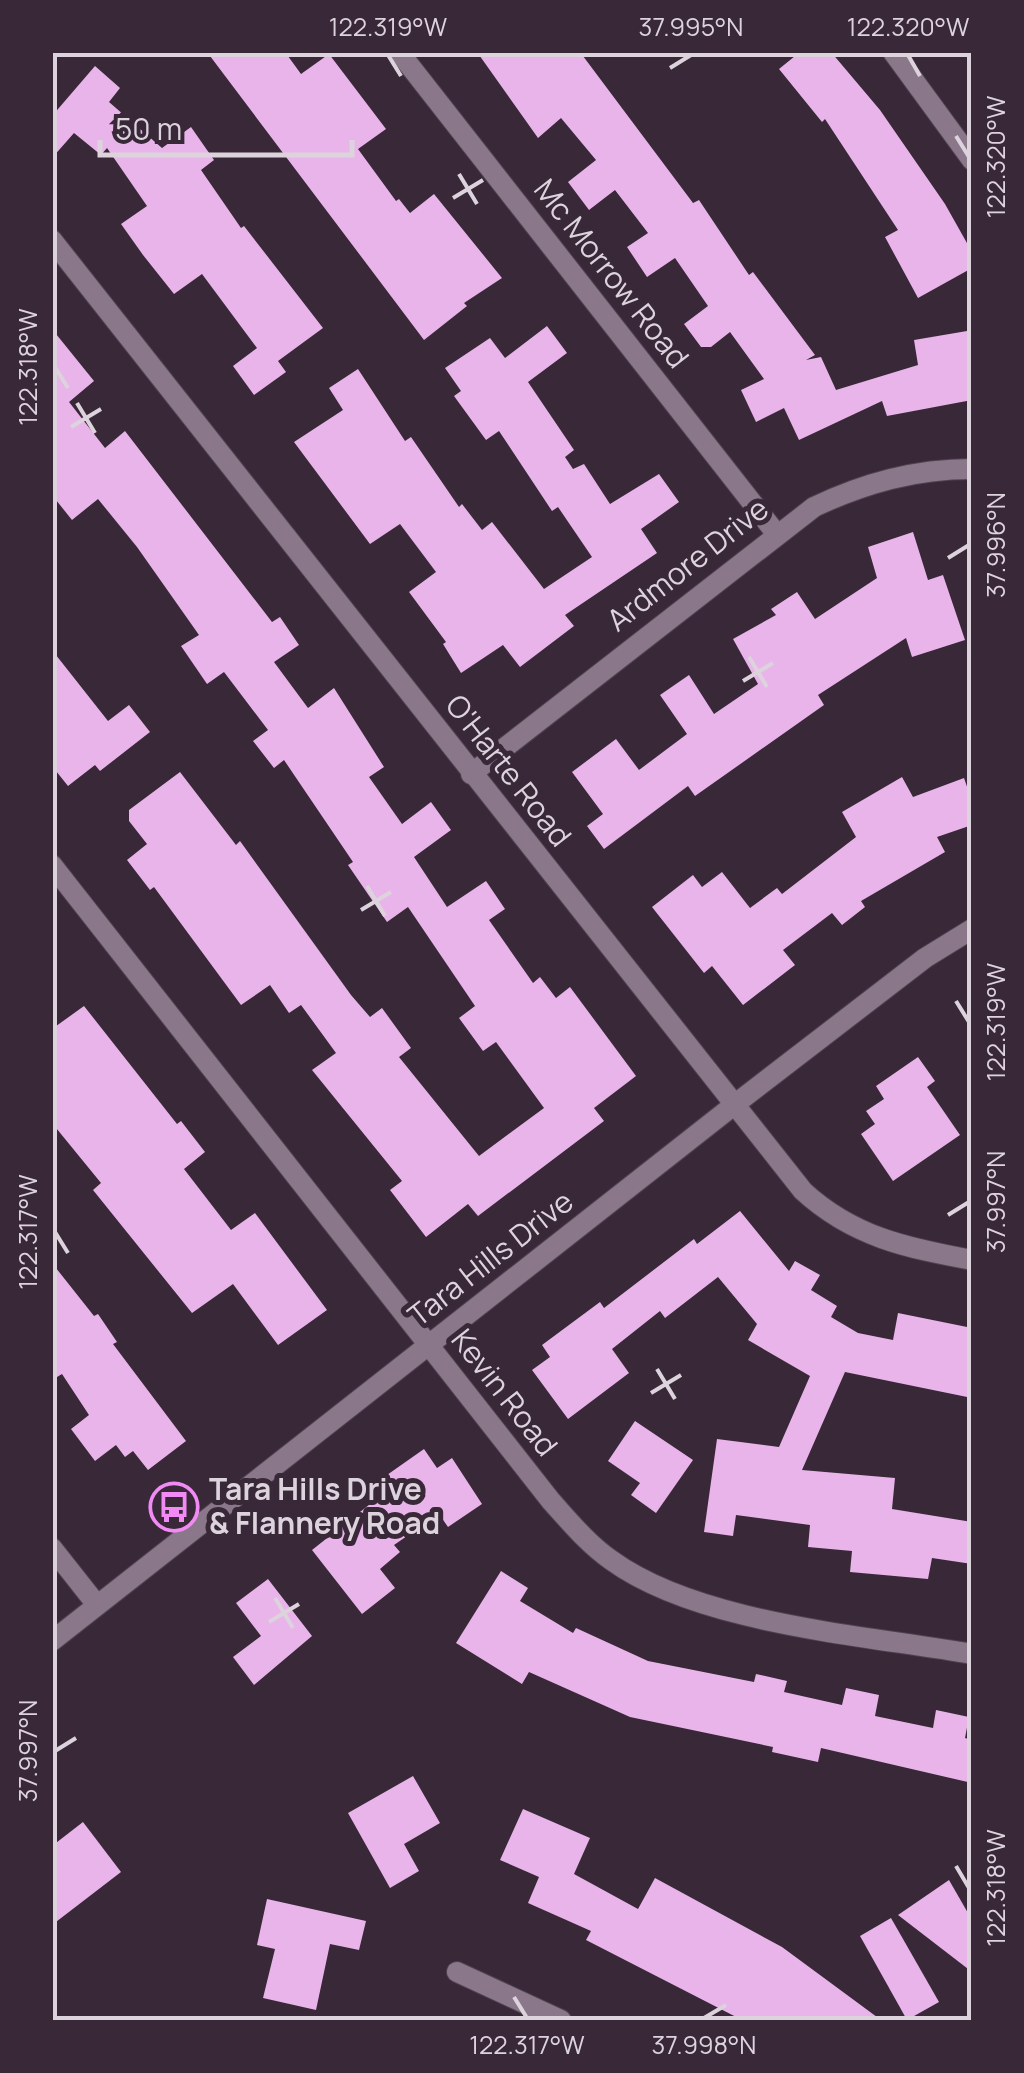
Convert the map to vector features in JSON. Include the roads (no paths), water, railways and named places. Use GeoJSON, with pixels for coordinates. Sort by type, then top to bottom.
{"type":"FeatureCollection","features":[{"type":"Feature","properties":{"kind":"street","name":"Mc Morrow Road"},"geometry":{"type":"LineString","coordinates":[[400,52],[776,532]]}},
{"type":"Feature","properties":{"kind":"street"},"geometry":{"type":"LineString","coordinates":[[893,52],[972,160]]}},
{"type":"Feature","properties":{"kind":"street","name":"O'Harte Road"},"geometry":{"type":"LineString","coordinates":[[52,240],[803,1192],[829,1215],[882,1241],[972,1260]]}},
{"type":"Feature","properties":{"kind":"street","name":"Ardmore Drive"},"geometry":{"type":"LineString","coordinates":[[472,774],[776,532],[854,488],[897,476],[972,469]]}},
{"type":"Feature","properties":{"kind":"street","name":"Kevin Road"},"geometry":{"type":"LineString","coordinates":[[52,864],[561,1512],[611,1560],[646,1581],[733,1611],[972,1654]]}},
{"type":"Feature","properties":{"kind":"street","name":"Tara Hills Drive"},"geometry":{"type":"LineString","coordinates":[[52,1640],[924,958],[972,930]]}},
{"type":"Feature","properties":{"kind":"street"},"geometry":{"type":"LineString","coordinates":[[52,1548],[98,1606]]}},
{"type":"Feature","properties":{"kind":"street"},"geometry":{"type":"LineString","coordinates":[[457,1972],[561,2020]]}},
{"type":"Feature","properties":{"kind":"place","name":"Tara Hills Drive & Flannery Road"},"geometry":{"type":"Point","coordinates":[174,1507]}}]}
